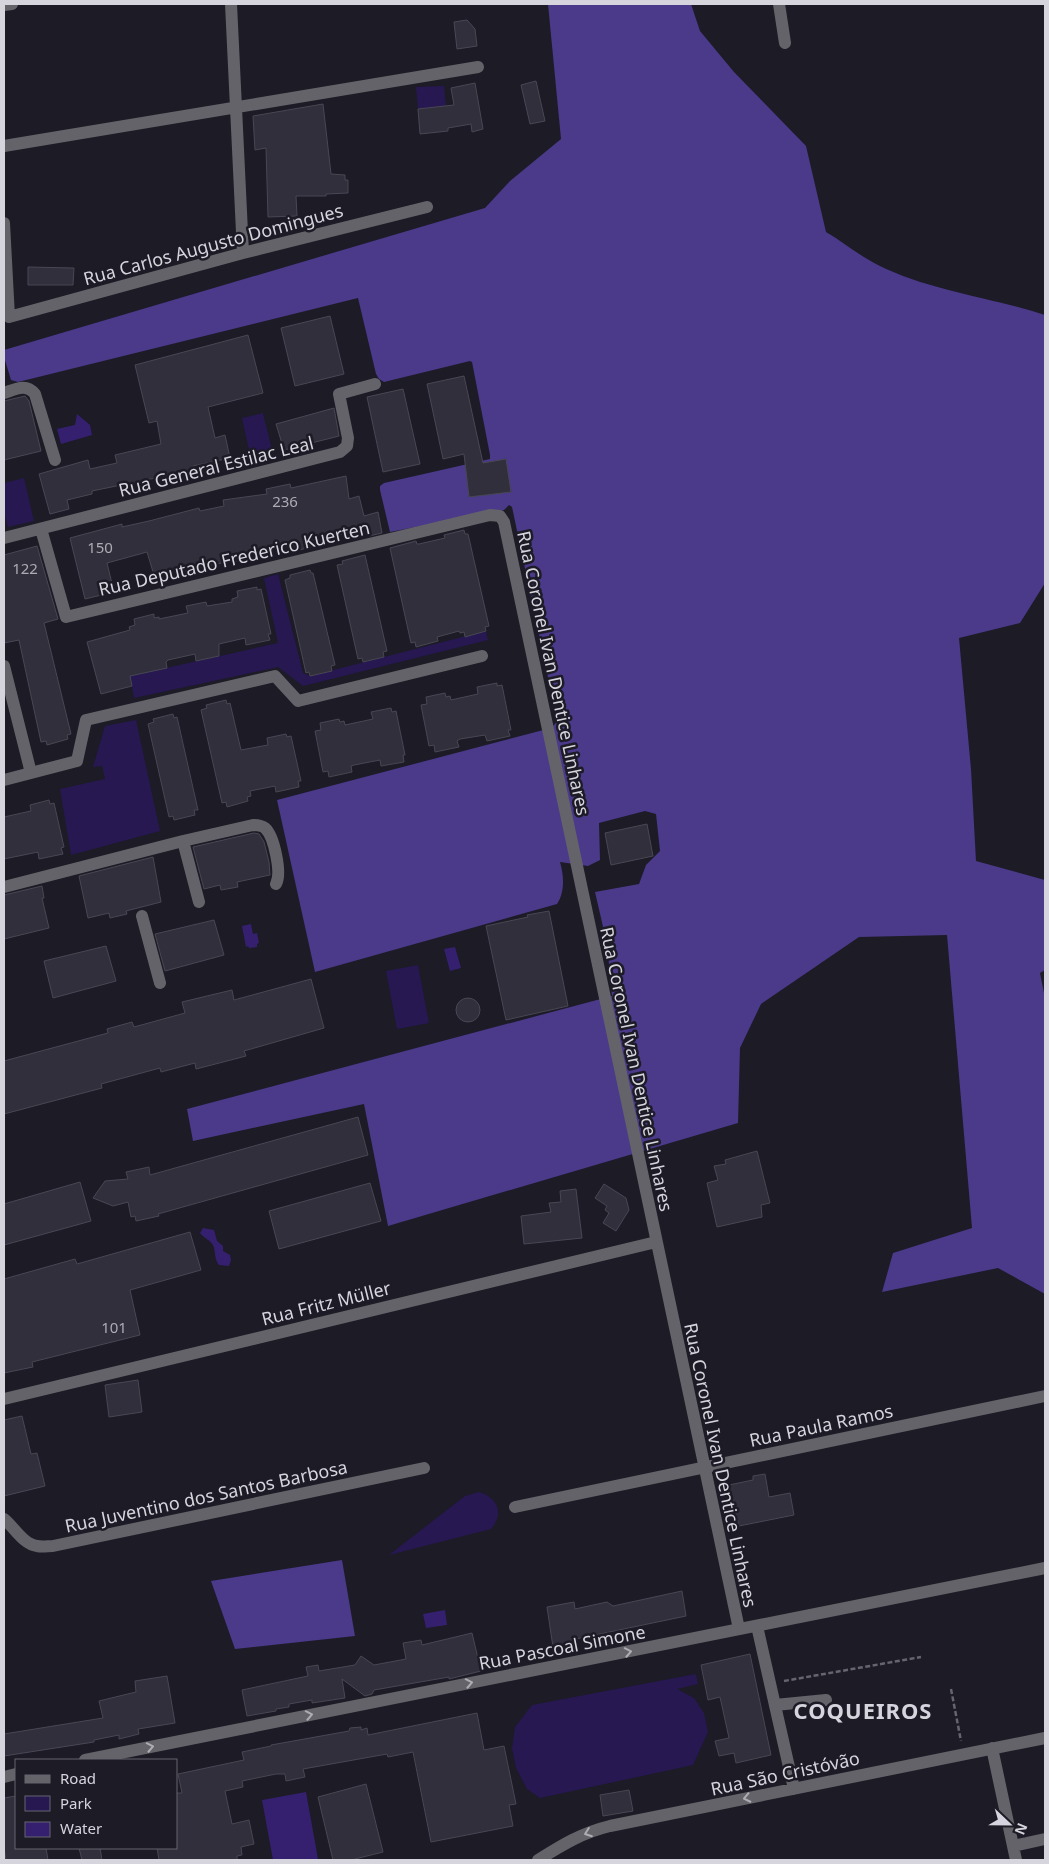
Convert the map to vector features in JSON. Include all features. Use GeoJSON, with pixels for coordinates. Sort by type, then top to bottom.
{"type":"FeatureCollection","features":[{"type":"Feature","properties":{"kind":"street"},"geometry":{"type":"LineString","coordinates":[[4,5],[12,4]]}},
{"type":"Feature","properties":{"kind":"street"},"geometry":{"type":"LineString","coordinates":[[232,4],[244,253]]}},
{"type":"Feature","properties":{"kind":"street"},"geometry":{"type":"LineString","coordinates":[[779,4],[785,43]]}},
{"type":"Feature","properties":{"kind":"street"},"geometry":{"type":"LineString","coordinates":[[4,146],[478,67]]}},
{"type":"Feature","properties":{"kind":"street","name":"Rua Carlos Augusto Domingues"},"geometry":{"type":"LineString","coordinates":[[4,223],[9,318],[244,253],[427,207]]}},
{"type":"Feature","properties":{"kind":"street","name":"Rua General Estilac Leal"},"geometry":{"type":"LineString","coordinates":[[4,538],[340,452],[347,446],[348,438],[339,394],[375,384]]}},
{"type":"Feature","properties":{"kind":"street"},"geometry":{"type":"LineString","coordinates":[[4,393],[26,387],[35,394],[55,460]]}},
{"type":"Feature","properties":{"kind":"street","name":"Rua Deputado Frederico Kuerten"},"geometry":{"type":"LineString","coordinates":[[41,529],[66,617],[490,515],[500,516]]}},
{"type":"Feature","properties":{"kind":"street","name":"Rua Coronel Ivan Dentice Linhares"},"geometry":{"type":"LineString","coordinates":[[500,516],[504,522],[739,1630]]}},
{"type":"Feature","properties":{"kind":"street"},"geometry":{"type":"LineString","coordinates":[[4,780],[77,761],[86,720],[275,676],[298,701],[482,656]]}},
{"type":"Feature","properties":{"kind":"street"},"geometry":{"type":"LineString","coordinates":[[4,666],[31,773]]}},
{"type":"Feature","properties":{"kind":"street"},"geometry":{"type":"LineString","coordinates":[[4,887],[183,840],[253,825],[266,829],[270,837],[279,874],[276,884]]}},
{"type":"Feature","properties":{"kind":"street"},"geometry":{"type":"LineString","coordinates":[[183,840],[199,902]]}},
{"type":"Feature","properties":{"kind":"street"},"geometry":{"type":"LineString","coordinates":[[142,916],[160,983]]}},
{"type":"Feature","properties":{"kind":"street","name":"Rua Fritz Müller"},"geometry":{"type":"LineString","coordinates":[[4,1398],[656,1242]]}},
{"type":"Feature","properties":{"kind":"street","name":"Rua Paula Ramos"},"geometry":{"type":"LineString","coordinates":[[516,1507],[1045,1396]]}},
{"type":"Feature","properties":{"kind":"street","name":"Rua Juventino dos Santos Barbosa"},"geometry":{"type":"LineString","coordinates":[[4,1519],[12,1525],[24,1540],[36,1546],[53,1546],[424,1468]]}},
{"type":"Feature","properties":{"kind":"street","name":"Rua Pascoal Simone"},"geometry":{"type":"LineString","coordinates":[[90,1759],[1045,1568]]}},
{"type":"Feature","properties":{"kind":"street","name":"Rua Coronel Ivan Dentice Linhares"},"geometry":{"type":"LineString","coordinates":[[757,1626],[794,1789]]}},
{"type":"Feature","properties":{"kind":"street"},"geometry":{"type":"LineString","coordinates":[[775,1704],[826,1700]]}},
{"type":"Feature","properties":{"kind":"street","name":"Rua São Cristóvão"},"geometry":{"type":"LineString","coordinates":[[538,1860],[568,1841],[588,1832],[1045,1738]]}},
{"type":"Feature","properties":{"kind":"street"},"geometry":{"type":"LineString","coordinates":[[992,1748],[1016,1860]]}},
{"type":"Feature","properties":{"kind":"street"},"geometry":{"type":"LineString","coordinates":[[1013,1846],[1045,1839]]}},
{"type":"Feature","properties":{"kind":"path"},"geometry":{"type":"LineString","coordinates":[[770,1683],[921,1657]]}},
{"type":"Feature","properties":{"kind":"path"},"geometry":{"type":"LineString","coordinates":[[951,1689],[964,1754]]}},
{"type":"Feature","properties":{"kind":"green space"},"geometry":{"type":"Polygon","coordinates":[[[444,86],[446,106],[418,109],[416,87],[444,86]]]}},
{"type":"Feature","properties":{"kind":"green space"},"geometry":{"type":"Polygon","coordinates":[[[263,413],[273,454],[251,459],[242,418],[263,413]]]}},
{"type":"Feature","properties":{"kind":"green space"},"geometry":{"type":"Polygon","coordinates":[[[24,478],[34,521],[8,527],[4,512],[4,483],[24,478]]]}},
{"type":"Feature","properties":{"kind":"green space"},"geometry":{"type":"Polygon","coordinates":[[[278,574],[303,673],[310,676],[486,631],[488,640],[303,686],[278,667],[134,698],[130,676],[278,643],[264,578],[278,574]]]}},
{"type":"Feature","properties":{"kind":"green space"},"geometry":{"type":"Polygon","coordinates":[[[136,720],[160,831],[71,855],[60,789],[105,779],[102,766],[93,767],[105,726],[136,720]]]}},
{"type":"Feature","properties":{"kind":"green space"},"geometry":{"type":"Polygon","coordinates":[[[418,965],[429,1023],[397,1029],[386,971],[418,965]]]}},
{"type":"Feature","properties":{"kind":"green space"},"geometry":{"type":"Polygon","coordinates":[[[479,1492],[485,1494],[497,1506],[498,1517],[491,1529],[389,1555],[465,1496],[479,1492]]]}},
{"type":"Feature","properties":{"kind":"green space"},"geometry":{"type":"Polygon","coordinates":[[[696,1674],[698,1684],[677,1689],[694,1698],[704,1713],[708,1732],[693,1765],[540,1798],[527,1789],[516,1768],[512,1748],[515,1727],[532,1705],[696,1674]]]}},
{"type":"Feature","properties":{"kind":"shaded area"},"geometry":{"type":"Polygon","coordinates":[[[548,4],[691,4],[700,31],[734,72],[806,146],[826,232],[871,261],[898,274],[939,288],[1045,315],[1045,583],[1020,623],[959,638],[971,769],[976,861],[1045,880],[1045,970],[1040,973],[1045,998],[1045,1294],[998,1268],[882,1292],[893,1253],[972,1228],[947,935],[859,937],[761,1004],[740,1048],[738,1123],[388,1226],[364,1104],[193,1141],[187,1109],[612,996],[607,944],[595,892],[639,884],[646,865],[660,851],[656,814],[645,811],[599,823],[600,860],[588,866],[560,862],[563,884],[557,904],[315,972],[277,800],[551,728],[555,724],[556,715],[512,507],[509,505],[504,510],[390,532],[380,490],[380,486],[384,483],[490,459],[472,362],[384,382],[376,374],[358,298],[18,382],[11,380],[4,357],[4,350],[485,208],[510,181],[561,139],[548,4]]]}},
{"type":"Feature","properties":{"kind":"shaded area"},"geometry":{"type":"Polygon","coordinates":[[[342,1560],[355,1636],[235,1649],[211,1581],[342,1560]]]}},
{"type":"Feature","properties":{"kind":"water"},"geometry":{"type":"Polygon","coordinates":[[[77,414],[90,425],[92,435],[61,444],[57,429],[75,425],[77,414]]]}},
{"type":"Feature","properties":{"kind":"water"},"geometry":{"type":"Polygon","coordinates":[[[251,924],[253,934],[257,933],[259,943],[257,947],[249,948],[248,946],[246,947],[242,926],[251,924]]]}},
{"type":"Feature","properties":{"kind":"water"},"geometry":{"type":"Polygon","coordinates":[[[455,947],[461,968],[450,971],[444,949],[455,947]]]}},
{"type":"Feature","properties":{"kind":"water"},"geometry":{"type":"Polygon","coordinates":[[[203,1228],[214,1230],[217,1241],[223,1246],[223,1251],[230,1255],[229,1266],[217,1263],[213,1245],[200,1233],[203,1228]]]}},
{"type":"Feature","properties":{"kind":"water"},"geometry":{"type":"Polygon","coordinates":[[[445,1610],[447,1625],[426,1628],[423,1614],[445,1610]]]}},
{"type":"Feature","properties":{"kind":"water"},"geometry":{"type":"Polygon","coordinates":[[[306,1792],[318,1859],[273,1860],[262,1800],[306,1792]]]}},
{"type":"Feature","properties":{"kind":"building"},"geometry":{"type":"Polygon","coordinates":[[[467,20],[475,29],[477,46],[457,49],[454,22],[467,20]]]}},
{"type":"Feature","properties":{"kind":"building"},"geometry":{"type":"Polygon","coordinates":[[[536,81],[545,121],[530,124],[521,85],[536,81]]]}},
{"type":"Feature","properties":{"kind":"building"},"geometry":{"type":"Polygon","coordinates":[[[475,83],[483,129],[472,132],[471,124],[448,128],[448,131],[420,134],[418,109],[454,105],[451,88],[475,83]]]}},
{"type":"Feature","properties":{"kind":"building"},"geometry":{"type":"Polygon","coordinates":[[[323,104],[331,174],[345,175],[345,180],[348,180],[348,193],[326,194],[326,196],[296,196],[297,216],[268,217],[266,148],[255,150],[253,116],[323,104]]]}},
{"type":"Feature","properties":{"kind":"building"},"geometry":{"type":"Polygon","coordinates":[[[28,267],[74,268],[73,285],[28,285],[28,267]]]}},
{"type":"Feature","properties":{"kind":"building"},"geometry":{"type":"Polygon","coordinates":[[[330,316],[344,374],[295,386],[281,328],[330,316]]]}},
{"type":"Feature","properties":{"kind":"building"},"geometry":{"type":"Polygon","coordinates":[[[248,335],[263,393],[208,407],[215,438],[225,435],[230,458],[193,466],[194,470],[92,491],[92,494],[67,500],[69,509],[50,514],[39,474],[88,460],[90,469],[117,463],[115,455],[161,444],[157,421],[149,423],[135,365],[248,335]]]}},
{"type":"Feature","properties":{"kind":"building"},"geometry":{"type":"Polygon","coordinates":[[[464,376],[483,463],[506,459],[511,492],[469,497],[464,454],[443,459],[427,384],[464,376]]]}},
{"type":"Feature","properties":{"kind":"building"},"geometry":{"type":"Polygon","coordinates":[[[403,389],[420,464],[383,472],[367,397],[403,389]]]}},
{"type":"Feature","properties":{"kind":"building"},"geometry":{"type":"Polygon","coordinates":[[[25,396],[29,401],[41,451],[4,460],[4,401],[25,396]]]}},
{"type":"Feature","properties":{"kind":"building"},"geometry":{"type":"Polygon","coordinates":[[[334,408],[339,436],[284,450],[276,424],[334,408]]]}},
{"type":"Feature","properties":{"kind":"building"},"geometry":{"type":"Polygon","coordinates":[[[346,476],[349,499],[359,496],[364,516],[378,512],[382,533],[369,536],[367,529],[309,541],[311,547],[295,551],[294,545],[248,554],[249,558],[231,563],[230,561],[182,572],[181,568],[154,575],[147,552],[107,563],[114,592],[85,599],[70,538],[122,524],[122,527],[199,508],[200,511],[224,506],[223,500],[267,494],[266,489],[290,484],[291,488],[346,476]]]}},
{"type":"Feature","properties":{"kind":"building"},"geometry":{"type":"Polygon","coordinates":[[[464,530],[465,534],[468,534],[489,626],[485,627],[486,631],[465,637],[464,632],[460,633],[459,631],[437,637],[438,641],[416,647],[415,642],[411,643],[390,548],[416,541],[419,544],[445,538],[444,535],[464,530]]]}},
{"type":"Feature","properties":{"kind":"building"},"geometry":{"type":"Polygon","coordinates":[[[37,546],[58,619],[44,623],[71,734],[67,735],[68,739],[47,745],[46,741],[41,742],[19,640],[4,643],[4,555],[37,546]]]}},
{"type":"Feature","properties":{"kind":"building"},"geometry":{"type":"Polygon","coordinates":[[[365,555],[387,651],[383,652],[384,657],[363,662],[362,658],[358,659],[337,565],[343,564],[342,561],[365,555]]]}},
{"type":"Feature","properties":{"kind":"building"},"geometry":{"type":"Polygon","coordinates":[[[310,570],[313,573],[335,665],[331,666],[332,671],[310,676],[309,672],[306,673],[285,580],[290,578],[290,575],[310,570]]]}},
{"type":"Feature","properties":{"kind":"building"},"geometry":{"type":"Polygon","coordinates":[[[257,587],[257,590],[261,589],[271,634],[268,634],[270,640],[246,645],[245,638],[219,644],[219,656],[196,661],[195,654],[168,660],[166,662],[167,668],[130,676],[132,686],[101,694],[87,642],[130,630],[129,627],[135,625],[134,619],[154,614],[154,618],[159,617],[159,619],[188,613],[186,606],[206,602],[207,606],[232,602],[232,599],[238,597],[237,591],[257,587]]]}},
{"type":"Feature","properties":{"kind":"building"},"geometry":{"type":"Polygon","coordinates":[[[497,683],[497,686],[502,685],[511,730],[508,730],[510,736],[487,741],[485,735],[460,739],[457,741],[459,747],[435,752],[434,745],[429,746],[421,705],[427,704],[426,697],[445,693],[446,697],[450,696],[451,700],[478,694],[477,687],[497,683]]]}},
{"type":"Feature","properties":{"kind":"building"},"geometry":{"type":"Polygon","coordinates":[[[226,700],[227,704],[230,703],[241,750],[268,745],[267,738],[286,734],[287,737],[291,736],[301,781],[298,781],[299,787],[276,792],[275,786],[250,791],[251,796],[247,797],[248,801],[227,807],[226,802],[222,803],[201,710],[207,708],[206,705],[226,700]]]}},
{"type":"Feature","properties":{"kind":"building"},"geometry":{"type":"Polygon","coordinates":[[[391,708],[392,712],[396,711],[405,755],[403,755],[404,762],[381,766],[380,760],[354,765],[351,766],[352,772],[329,777],[328,771],[323,772],[315,731],[321,730],[320,723],[339,719],[340,722],[344,721],[345,725],[373,719],[371,712],[391,708]]]}},
{"type":"Feature","properties":{"kind":"building"},"geometry":{"type":"Polygon","coordinates":[[[173,714],[174,718],[177,717],[198,810],[194,810],[195,815],[174,820],[173,816],[169,817],[148,724],[154,722],[153,719],[173,714]]]}},
{"type":"Feature","properties":{"kind":"building"},"geometry":{"type":"Polygon","coordinates":[[[49,800],[50,804],[54,803],[64,847],[61,848],[63,854],[39,859],[38,852],[4,859],[4,817],[31,811],[30,805],[49,800]]]}},
{"type":"Feature","properties":{"kind":"building"},"geometry":{"type":"Polygon","coordinates":[[[647,824],[653,856],[611,865],[605,833],[647,824]]]}},
{"type":"Feature","properties":{"kind":"building"},"geometry":{"type":"Polygon","coordinates":[[[254,833],[259,834],[264,842],[270,875],[237,882],[238,887],[221,890],[220,885],[204,889],[193,847],[254,833]]]}},
{"type":"Feature","properties":{"kind":"building"},"geometry":{"type":"Polygon","coordinates":[[[153,857],[161,902],[126,911],[127,914],[110,918],[109,913],[88,918],[79,876],[153,857]]]}},
{"type":"Feature","properties":{"kind":"building"},"geometry":{"type":"Polygon","coordinates":[[[42,886],[44,898],[42,898],[49,928],[4,939],[4,895],[42,886]]]}},
{"type":"Feature","properties":{"kind":"building"},"geometry":{"type":"Polygon","coordinates":[[[549,911],[568,1006],[506,1020],[486,926],[549,911]]]}},
{"type":"Feature","properties":{"kind":"building"},"geometry":{"type":"Polygon","coordinates":[[[214,920],[224,955],[165,971],[155,934],[214,920]]]}},
{"type":"Feature","properties":{"kind":"building"},"geometry":{"type":"Polygon","coordinates":[[[106,946],[116,981],[53,998],[44,961],[106,946]]]}},
{"type":"Feature","properties":{"kind":"building"},"geometry":{"type":"Polygon","coordinates":[[[311,979],[324,1028],[244,1051],[246,1056],[196,1069],[195,1063],[161,1072],[160,1068],[101,1084],[102,1088],[4,1114],[4,1061],[108,1033],[107,1029],[132,1022],[134,1027],[185,1013],[182,1002],[232,990],[234,1000],[311,979]]]}},
{"type":"Feature","properties":{"kind":"building"},"geometry":{"type":"Polygon","coordinates":[[[468,998],[473,999],[479,1005],[479,1015],[473,1021],[468,1022],[463,1021],[457,1015],[456,1010],[457,1005],[463,999],[468,998]]]}},
{"type":"Feature","properties":{"kind":"building"},"geometry":{"type":"Polygon","coordinates":[[[358,1117],[368,1155],[136,1221],[135,1216],[131,1217],[128,1202],[113,1206],[93,1198],[105,1181],[128,1179],[126,1172],[149,1167],[150,1175],[358,1117]]]}},
{"type":"Feature","properties":{"kind":"building"},"geometry":{"type":"Polygon","coordinates":[[[757,1151],[770,1203],[761,1205],[762,1217],[717,1227],[707,1183],[718,1180],[714,1166],[726,1164],[725,1160],[757,1151]]]}},
{"type":"Feature","properties":{"kind":"building"},"geometry":{"type":"Polygon","coordinates":[[[80,1182],[91,1221],[4,1245],[4,1204],[80,1182]]]}},
{"type":"Feature","properties":{"kind":"building"},"geometry":{"type":"Polygon","coordinates":[[[370,1183],[381,1221],[279,1249],[269,1211],[370,1183]]]}},
{"type":"Feature","properties":{"kind":"building"},"geometry":{"type":"Polygon","coordinates":[[[604,1184],[626,1198],[629,1210],[616,1231],[603,1223],[609,1213],[605,1210],[607,1206],[595,1198],[604,1184]]]}},
{"type":"Feature","properties":{"kind":"building"},"geometry":{"type":"Polygon","coordinates":[[[576,1189],[582,1238],[524,1244],[521,1216],[551,1212],[549,1203],[561,1202],[560,1191],[576,1189]]]}},
{"type":"Feature","properties":{"kind":"building"},"geometry":{"type":"Polygon","coordinates":[[[190,1232],[201,1270],[130,1290],[140,1335],[32,1362],[33,1367],[4,1373],[4,1279],[75,1259],[77,1264],[190,1232]]]}},
{"type":"Feature","properties":{"kind":"building"},"geometry":{"type":"Polygon","coordinates":[[[138,1380],[142,1412],[109,1417],[105,1385],[138,1380]]]}},
{"type":"Feature","properties":{"kind":"building"},"geometry":{"type":"Polygon","coordinates":[[[22,1416],[31,1454],[37,1453],[45,1486],[4,1496],[4,1420],[22,1416]]]}},
{"type":"Feature","properties":{"kind":"building"},"geometry":{"type":"Polygon","coordinates":[[[765,1474],[769,1497],[790,1493],[794,1515],[739,1526],[729,1485],[753,1480],[753,1476],[765,1474]]]}},
{"type":"Feature","properties":{"kind":"building"},"geometry":{"type":"Polygon","coordinates":[[[682,1591],[686,1616],[571,1640],[572,1644],[553,1647],[547,1607],[574,1602],[575,1609],[607,1602],[613,1606],[682,1591]]]}},
{"type":"Feature","properties":{"kind":"building"},"geometry":{"type":"Polygon","coordinates":[[[472,1633],[481,1671],[449,1679],[449,1677],[374,1690],[372,1694],[365,1696],[342,1679],[345,1698],[312,1703],[312,1700],[289,1704],[289,1707],[276,1709],[276,1711],[247,1716],[242,1690],[308,1676],[306,1667],[318,1665],[319,1671],[355,1665],[361,1656],[374,1665],[406,1659],[403,1643],[421,1640],[422,1645],[472,1633]]]}},
{"type":"Feature","properties":{"kind":"building"},"geometry":{"type":"Polygon","coordinates":[[[750,1654],[771,1755],[736,1763],[734,1753],[719,1756],[715,1741],[729,1738],[720,1697],[708,1700],[701,1665],[750,1654]]]}},
{"type":"Feature","properties":{"kind":"building"},"geometry":{"type":"Polygon","coordinates":[[[167,1676],[175,1723],[138,1729],[139,1734],[119,1739],[119,1735],[94,1740],[94,1742],[4,1756],[4,1734],[103,1718],[99,1701],[136,1692],[135,1681],[167,1676]]]}},
{"type":"Feature","properties":{"kind":"building"},"geometry":{"type":"Polygon","coordinates":[[[477,1713],[484,1750],[504,1746],[516,1804],[509,1805],[513,1826],[431,1842],[413,1752],[388,1757],[387,1754],[303,1769],[305,1777],[286,1781],[285,1774],[276,1774],[242,1781],[243,1787],[225,1791],[232,1824],[249,1820],[254,1844],[241,1847],[242,1855],[237,1856],[237,1860],[159,1860],[157,1849],[178,1849],[178,1793],[182,1793],[178,1774],[244,1760],[242,1752],[349,1731],[350,1728],[361,1727],[361,1730],[367,1728],[368,1735],[477,1713]]]}},
{"type":"Feature","properties":{"kind":"building"},"geometry":{"type":"Polygon","coordinates":[[[366,1784],[383,1852],[351,1860],[333,1860],[318,1797],[366,1784]]]}},
{"type":"Feature","properties":{"kind":"building"},"geometry":{"type":"Polygon","coordinates":[[[629,1790],[633,1811],[603,1816],[600,1795],[629,1790]]]}},
{"type":"Feature","properties":{"kind":"building"},"geometry":{"type":"Polygon","coordinates":[[[15,1796],[15,1849],[46,1849],[48,1860],[6,1860],[4,1847],[4,1798],[15,1796]]]}},
{"type":"Feature","properties":{"kind":"building"},"geometry":{"type":"Polygon","coordinates":[[[79,1849],[100,1849],[102,1860],[82,1860],[79,1849]]]}},
{"type":"Feature","properties":{"kind":"district","name":"COQUEIROS"},"geometry":{"type":"Point","coordinates":[863,1710]}}]}
